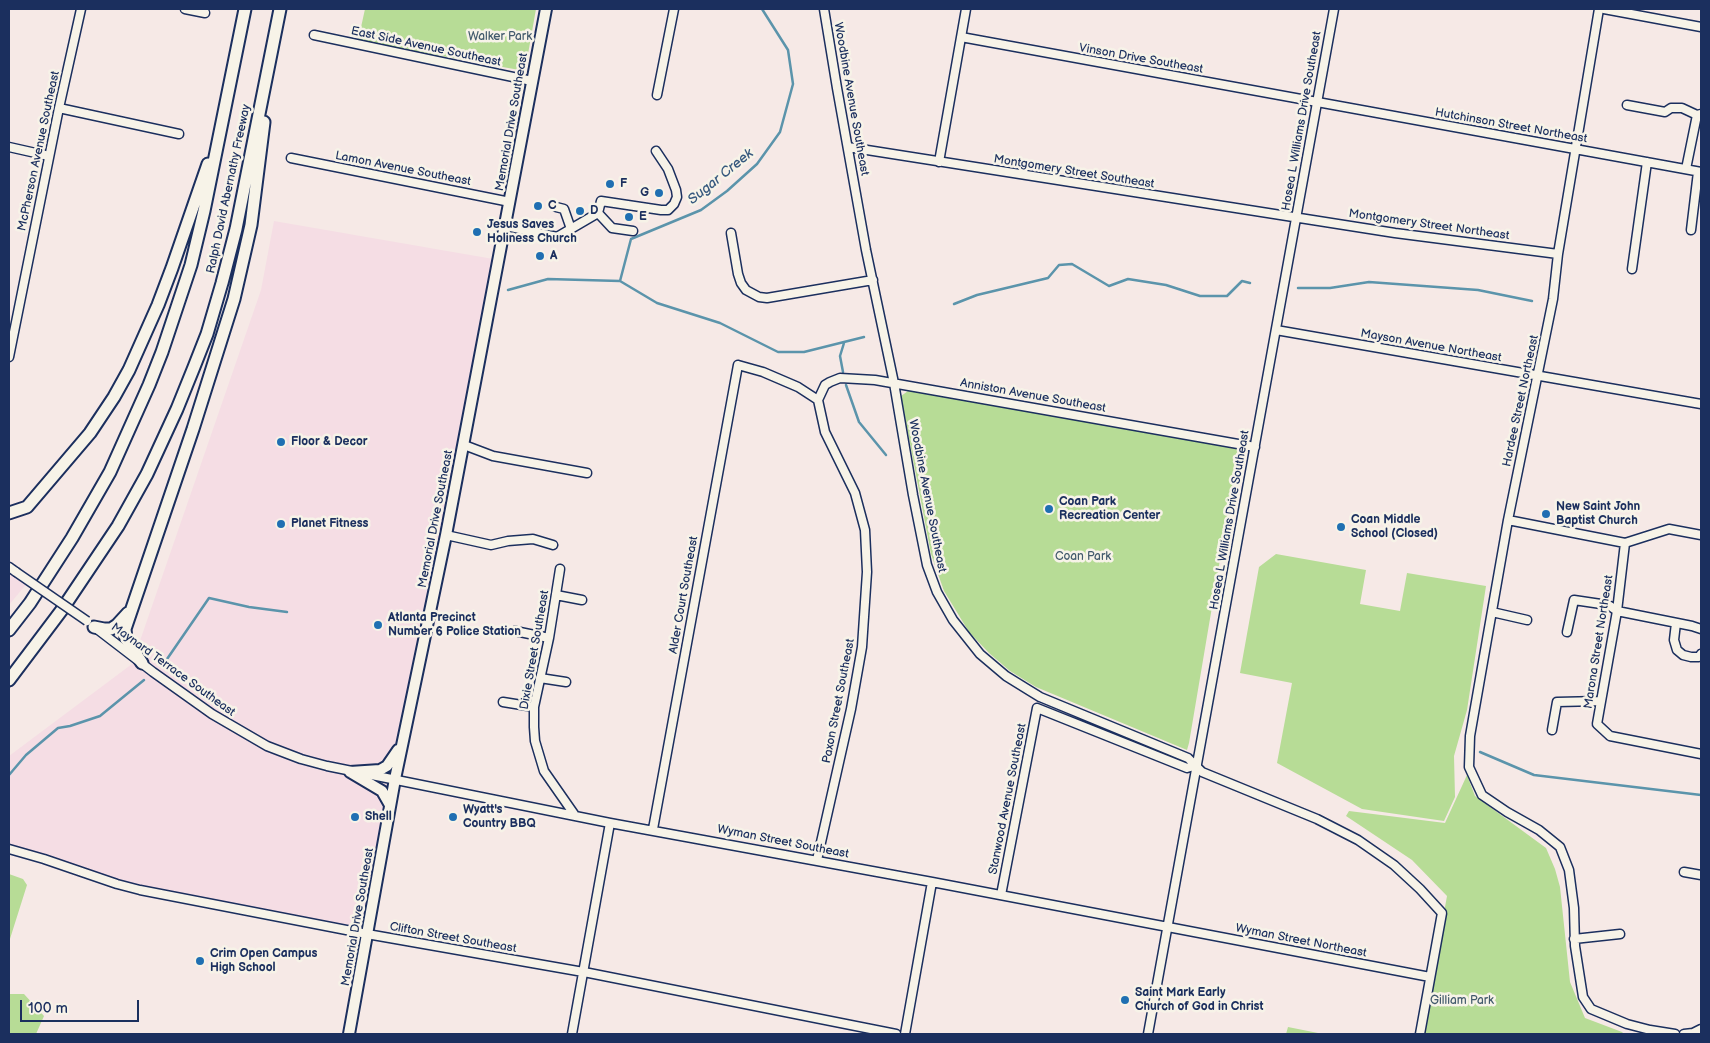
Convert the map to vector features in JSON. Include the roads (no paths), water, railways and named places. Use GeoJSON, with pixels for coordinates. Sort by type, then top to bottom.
{"type":"FeatureCollection","features":[{"type":"Feature","properties":{"kind":"highway","name":"Ralph David Abernathy Freeway"},"geometry":{"type":"LineString","coordinates":[[9,630],[30,603],[72,538],[110,472],[162,352],[190,265],[204,210],[246,9]]}},
{"type":"Feature","properties":{"kind":"highway","name":"Ralph David Abernathy Freeway"},"geometry":{"type":"LineString","coordinates":[[9,680],[61,611],[118,526],[147,474],[177,409],[207,334],[232,247],[280,9]]}},
{"type":"Feature","properties":{"kind":"highway"},"geometry":{"type":"LineString","coordinates":[[142,663],[126,639],[125,629],[217,356],[241,271],[254,210],[274,40]]}},
{"type":"Feature","properties":{"kind":"highway"},"geometry":{"type":"LineString","coordinates":[[9,513],[26,507],[90,433],[129,370],[172,268],[227,101]]}},
{"type":"Feature","properties":{"kind":"highway"},"geometry":{"type":"LineString","coordinates":[[90,624],[104,630],[111,629],[122,620],[132,607]]}},
{"type":"Feature","properties":{"kind":"main road","name":"Memorial Drive Southeast"},"geometry":{"type":"LineString","coordinates":[[350,1034],[395,779],[464,445],[546,9]]}},
{"type":"Feature","properties":{"kind":"main road"},"geometry":{"type":"LineString","coordinates":[[350,772],[380,770],[387,766],[403,740]]}},
{"type":"Feature","properties":{"kind":"main road"},"geometry":{"type":"LineString","coordinates":[[350,772],[382,791],[390,806]]}},
{"type":"Feature","properties":{"kind":"street","name":"McPherson Avenue Southeast"},"geometry":{"type":"LineString","coordinates":[[9,357],[81,9]]}},
{"type":"Feature","properties":{"kind":"street"},"geometry":{"type":"LineString","coordinates":[[185,9],[205,13]]}},
{"type":"Feature","properties":{"kind":"street"},"geometry":{"type":"LineString","coordinates":[[658,95],[674,9]]}},
{"type":"Feature","properties":{"kind":"street","name":"Woodbine Avenue Southeast"},"geometry":{"type":"LineString","coordinates":[[824,9],[848,147],[927,565],[937,592],[953,620],[980,654],[1006,676],[1040,697],[1188,758],[1202,772],[1318,819],[1358,840],[1394,865],[1442,913],[1430,977]]}},
{"type":"Feature","properties":{"kind":"street"},"geometry":{"type":"LineString","coordinates":[[939,162],[966,9]]}},
{"type":"Feature","properties":{"kind":"street","name":"Hosea L Williams Drive Southeast"},"geometry":{"type":"LineString","coordinates":[[1148,1034],[1334,9]]}},
{"type":"Feature","properties":{"kind":"street","name":"Hardee Street Northeast"},"geometry":{"type":"LineString","coordinates":[[1574,939],[1574,908],[1569,870],[1560,847],[1539,830],[1482,795],[1470,767],[1470,736],[1508,520],[1553,299],[1558,254],[1599,9]]}},
{"type":"Feature","properties":{"kind":"street"},"geometry":{"type":"LineString","coordinates":[[1604,9],[1701,28]]}},
{"type":"Feature","properties":{"kind":"street","name":"East Side Avenue Southeast"},"geometry":{"type":"LineString","coordinates":[[314,35],[532,81]]}},
{"type":"Feature","properties":{"kind":"street","name":"Vinson Drive Southeast"},"geometry":{"type":"LineString","coordinates":[[961,37],[1317,103]]}},
{"type":"Feature","properties":{"kind":"street","name":"Hutchinson Street Northeast"},"geometry":{"type":"LineString","coordinates":[[1317,103],[1700,172]]}},
{"type":"Feature","properties":{"kind":"street"},"geometry":{"type":"LineString","coordinates":[[1627,105],[1665,112],[1671,108],[1682,108],[1699,114],[1686,169]]}},
{"type":"Feature","properties":{"kind":"street"},"geometry":{"type":"LineString","coordinates":[[59,108],[179,134]]}},
{"type":"Feature","properties":{"kind":"street"},"geometry":{"type":"LineString","coordinates":[[9,147],[50,156]]}},
{"type":"Feature","properties":{"kind":"street","name":"Montgomery Street Southeast"},"geometry":{"type":"LineString","coordinates":[[848,147],[1296,218]]}},
{"type":"Feature","properties":{"kind":"street"},"geometry":{"type":"LineString","coordinates":[[506,226],[558,237],[598,213],[601,201],[668,210],[674,204],[677,197],[676,190],[668,169],[656,151]]}},
{"type":"Feature","properties":{"kind":"street","name":"Lamon Avenue Southeast"},"geometry":{"type":"LineString","coordinates":[[291,158],[510,202]]}},
{"type":"Feature","properties":{"kind":"street"},"geometry":{"type":"LineString","coordinates":[[1632,270],[1647,162]]}},
{"type":"Feature","properties":{"kind":"street"},"geometry":{"type":"LineString","coordinates":[[1691,230],[1700,172]]}},
{"type":"Feature","properties":{"kind":"street"},"geometry":{"type":"LineString","coordinates":[[556,207],[564,209],[571,229]]}},
{"type":"Feature","properties":{"kind":"street"},"geometry":{"type":"LineString","coordinates":[[598,213],[612,228],[633,231]]}},
{"type":"Feature","properties":{"kind":"street","name":"Montgomery Street Northeast"},"geometry":{"type":"LineString","coordinates":[[1296,218],[1558,254]]}},
{"type":"Feature","properties":{"kind":"street"},"geometry":{"type":"LineString","coordinates":[[731,233],[738,274],[742,283],[746,290],[760,297],[766,298],[873,280]]}},
{"type":"Feature","properties":{"kind":"street","name":"Mayson Avenue Northeast"},"geometry":{"type":"LineString","coordinates":[[1276,330],[1701,404]]}},
{"type":"Feature","properties":{"kind":"street","name":"Alder Court Southeast"},"geometry":{"type":"LineString","coordinates":[[653,830],[738,365],[763,372],[798,387],[818,400]]}},
{"type":"Feature","properties":{"kind":"street","name":"Anniston Avenue Southeast"},"geometry":{"type":"LineString","coordinates":[[818,400],[825,386],[840,378],[894,383],[1255,446]]}},
{"type":"Feature","properties":{"kind":"street","name":"Paxon Street Southeast"},"geometry":{"type":"LineString","coordinates":[[817,860],[856,684],[862,647],[867,572],[867,551],[861,513],[849,480],[825,432],[818,400]]}},
{"type":"Feature","properties":{"kind":"street"},"geometry":{"type":"LineString","coordinates":[[464,445],[493,456],[587,473]]}},
{"type":"Feature","properties":{"kind":"street"},"geometry":{"type":"LineString","coordinates":[[1508,520],[1626,543],[1668,530],[1701,535]]}},
{"type":"Feature","properties":{"kind":"street"},"geometry":{"type":"LineString","coordinates":[[446,536],[490,545],[534,539],[552,545]]}},
{"type":"Feature","properties":{"kind":"street","name":"Marona Street Northeast"},"geometry":{"type":"LineString","coordinates":[[1626,543],[1617,611],[1597,724],[1610,736],[1701,754]]}},
{"type":"Feature","properties":{"kind":"street","name":"Maynard Terrace Southeast"},"geometry":{"type":"LineString","coordinates":[[9,567],[212,714],[267,746],[309,762],[350,772],[395,779]]}},
{"type":"Feature","properties":{"kind":"street","name":"Dixie Street Southeast"},"geometry":{"type":"LineString","coordinates":[[560,569],[549,638],[534,707],[534,726],[539,756],[546,774],[574,814]]}},
{"type":"Feature","properties":{"kind":"street"},"geometry":{"type":"LineString","coordinates":[[556,595],[582,600]]}},
{"type":"Feature","properties":{"kind":"street"},"geometry":{"type":"LineString","coordinates":[[1567,632],[1574,600],[1610,606],[1617,611],[1676,622],[1701,630]]}},
{"type":"Feature","properties":{"kind":"street"},"geometry":{"type":"LineString","coordinates":[[1492,612],[1527,620]]}},
{"type":"Feature","properties":{"kind":"street"},"geometry":{"type":"LineString","coordinates":[[1676,622],[1674,640],[1677,650],[1683,655],[1691,657],[1699,657],[1701,654]]}},
{"type":"Feature","properties":{"kind":"street"},"geometry":{"type":"LineString","coordinates":[[515,631],[549,638]]}},
{"type":"Feature","properties":{"kind":"street"},"geometry":{"type":"LineString","coordinates":[[540,678],[566,682]]}},
{"type":"Feature","properties":{"kind":"street"},"geometry":{"type":"LineString","coordinates":[[1552,730],[1557,702],[1600,701]]}},
{"type":"Feature","properties":{"kind":"street"},"geometry":{"type":"LineString","coordinates":[[503,702],[534,707]]}},
{"type":"Feature","properties":{"kind":"street","name":"Stanwood Avenue Southeast"},"geometry":{"type":"LineString","coordinates":[[1001,895],[1038,708],[1187,768],[1197,765]]}},
{"type":"Feature","properties":{"kind":"street","name":"Wyman Street Southeast"},"geometry":{"type":"LineString","coordinates":[[395,779],[574,814],[610,823],[817,860],[1168,927]]}},
{"type":"Feature","properties":{"kind":"street"},"geometry":{"type":"LineString","coordinates":[[572,1034],[610,823]]}},
{"type":"Feature","properties":{"kind":"street","name":"Clifton Street Southeast"},"geometry":{"type":"LineString","coordinates":[[9,849],[140,890],[367,934],[584,972],[896,1034]]}},
{"type":"Feature","properties":{"kind":"street"},"geometry":{"type":"LineString","coordinates":[[1684,872],[1701,875]]}},
{"type":"Feature","properties":{"kind":"street"},"geometry":{"type":"LineString","coordinates":[[905,1034],[932,882]]}},
{"type":"Feature","properties":{"kind":"street","name":"Wyman Street Northeast"},"geometry":{"type":"LineString","coordinates":[[1168,927],[1430,977]]}},
{"type":"Feature","properties":{"kind":"street"},"geometry":{"type":"LineString","coordinates":[[1620,934],[1574,939],[1582,997],[1591,1009],[1627,1024],[1675,1034]]}},
{"type":"Feature","properties":{"kind":"street"},"geometry":{"type":"LineString","coordinates":[[1420,1034],[1430,977]]}},
{"type":"Feature","properties":{"kind":"street"},"geometry":{"type":"LineString","coordinates":[[1684,1034],[1693,1033],[1701,1029]]}},
{"type":"Feature","properties":{"kind":"waterway","name":"Sugar Creek"},"geometry":{"type":"LineString","coordinates":[[620,281],[631,239],[701,210],[727,191],[757,164],[780,132],[793,84],[788,50],[762,9]]}},
{"type":"Feature","properties":{"kind":"waterway"},"geometry":{"type":"LineString","coordinates":[[954,304],[977,295],[1048,278],[1059,265],[1072,264],[1109,286],[1128,279],[1166,285],[1200,296],[1227,296],[1242,281],[1250,283]]}},
{"type":"Feature","properties":{"kind":"waterway"},"geometry":{"type":"LineString","coordinates":[[508,290],[548,279],[620,281],[657,303],[720,323],[778,352],[804,352],[864,337]]}},
{"type":"Feature","properties":{"kind":"waterway"},"geometry":{"type":"LineString","coordinates":[[1298,288],[1330,288],[1369,282],[1478,290],[1532,301]]}},
{"type":"Feature","properties":{"kind":"waterway"},"geometry":{"type":"LineString","coordinates":[[843,372],[840,356],[844,343]]}},
{"type":"Feature","properties":{"kind":"waterway"},"geometry":{"type":"LineString","coordinates":[[846,385],[859,422],[886,455]]}},
{"type":"Feature","properties":{"kind":"waterway","name":"Sugar Creek"},"geometry":{"type":"LineString","coordinates":[[165,662],[209,598],[249,607],[287,612]]}},
{"type":"Feature","properties":{"kind":"waterway","name":"Sugar Creek"},"geometry":{"type":"LineString","coordinates":[[9,775],[26,755],[58,728],[100,716],[144,680]]}},
{"type":"Feature","properties":{"kind":"waterway"},"geometry":{"type":"LineString","coordinates":[[1480,752],[1534,775],[1701,795]]}},
{"type":"Feature","properties":{"kind":"place","name":"F"},"geometry":{"type":"Point","coordinates":[610,184]}},
{"type":"Feature","properties":{"kind":"place","name":"G"},"geometry":{"type":"Point","coordinates":[659,193]}},
{"type":"Feature","properties":{"kind":"place","name":"C"},"geometry":{"type":"Point","coordinates":[538,206]}},
{"type":"Feature","properties":{"kind":"place","name":"D"},"geometry":{"type":"Point","coordinates":[580,211]}},
{"type":"Feature","properties":{"kind":"place","name":"E"},"geometry":{"type":"Point","coordinates":[629,217]}},
{"type":"Feature","properties":{"kind":"place","name":"Jesus Saves Holiness Church"},"geometry":{"type":"Point","coordinates":[477,232]}},
{"type":"Feature","properties":{"kind":"place","name":"A"},"geometry":{"type":"Point","coordinates":[540,256]}},
{"type":"Feature","properties":{"kind":"place","name":"Floor & Decor"},"geometry":{"type":"Point","coordinates":[281,442]}},
{"type":"Feature","properties":{"kind":"place","name":"Coan Park Recreation Center"},"geometry":{"type":"Point","coordinates":[1049,509]}},
{"type":"Feature","properties":{"kind":"place","name":"New Saint John Baptist Church"},"geometry":{"type":"Point","coordinates":[1546,514]}},
{"type":"Feature","properties":{"kind":"place","name":"Planet Fitness"},"geometry":{"type":"Point","coordinates":[281,524]}},
{"type":"Feature","properties":{"kind":"place","name":"Coan Middle School (Closed)"},"geometry":{"type":"Point","coordinates":[1341,527]}},
{"type":"Feature","properties":{"kind":"place","name":"Atlanta Precinct Number 6 Police Station"},"geometry":{"type":"Point","coordinates":[378,625]}},
{"type":"Feature","properties":{"kind":"place","name":"Shell"},"geometry":{"type":"Point","coordinates":[355,817]}},
{"type":"Feature","properties":{"kind":"place","name":"Wyatt's Country BBQ"},"geometry":{"type":"Point","coordinates":[453,817]}},
{"type":"Feature","properties":{"kind":"place","name":"Crim Open Campus High School"},"geometry":{"type":"Point","coordinates":[200,961]}},
{"type":"Feature","properties":{"kind":"place","name":"Saint Mark Early Church of God in Christ"},"geometry":{"type":"Point","coordinates":[1125,1000]}},
{"type":"Feature","properties":{"kind":"park label","name":"Walker Park"},"geometry":{"type":"Point","coordinates":[500,37]}},
{"type":"Feature","properties":{"kind":"park label","name":"Coan Park"},"geometry":{"type":"Point","coordinates":[1083,557]}},
{"type":"Feature","properties":{"kind":"park label","name":"Gilliam Park"},"geometry":{"type":"Point","coordinates":[1462,1001]}}]}
